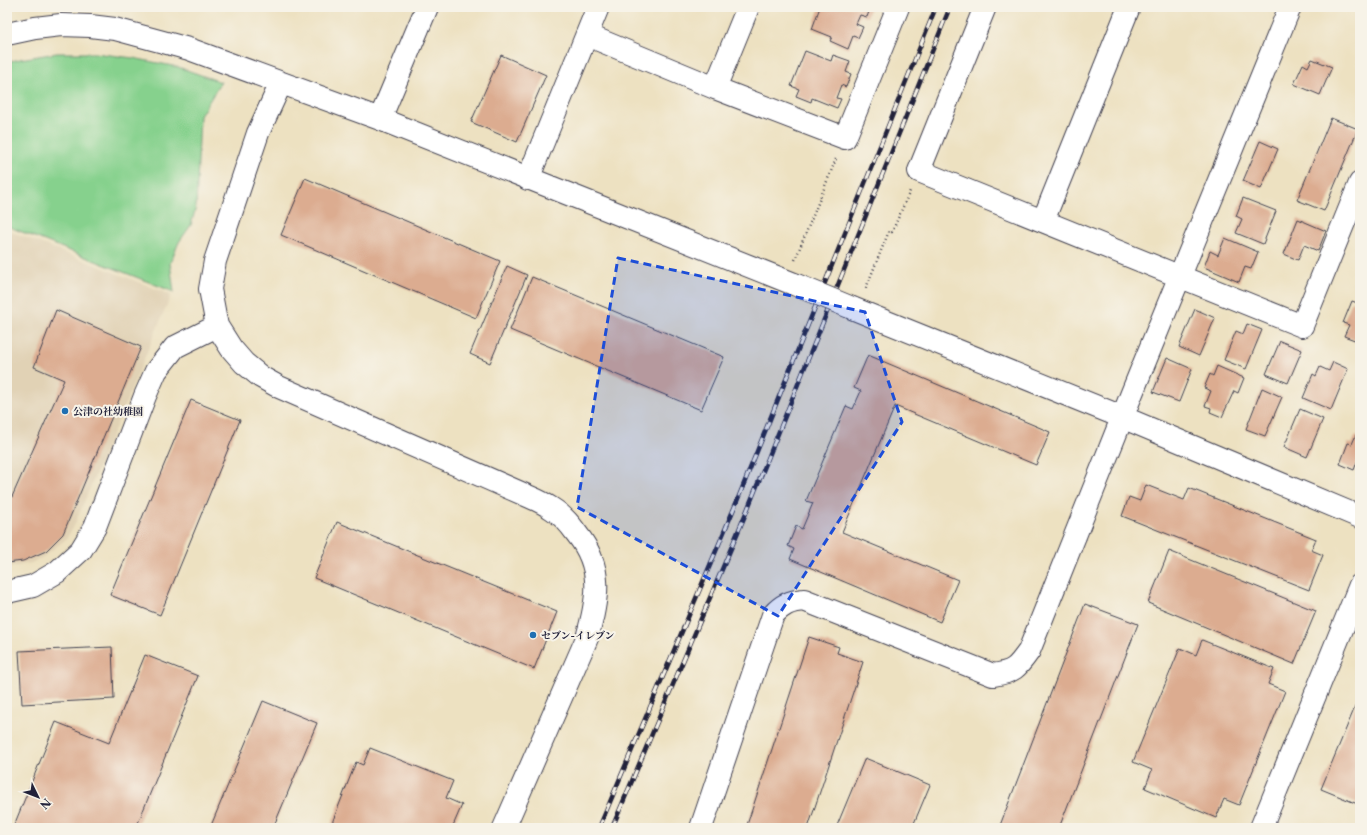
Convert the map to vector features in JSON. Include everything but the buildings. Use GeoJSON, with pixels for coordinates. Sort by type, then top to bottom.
{"type":"FeatureCollection","features":[{"type":"Feature","properties":{"kind":"street"},"geometry":{"type":"LineString","coordinates":[[380,120],[427,7]]}},
{"type":"Feature","properties":{"kind":"street"},"geometry":{"type":"LineString","coordinates":[[528,179],[598,7]]}},
{"type":"Feature","properties":{"kind":"street"},"geometry":{"type":"LineString","coordinates":[[715,88],[748,7]]}},
{"type":"Feature","properties":{"kind":"street"},"geometry":{"type":"LineString","coordinates":[[587,35],[715,88],[845,138],[898,7]]}},
{"type":"Feature","properties":{"kind":"street"},"geometry":{"type":"LineString","coordinates":[[985,7],[920,171],[1302,326],[1360,183]]}},
{"type":"Feature","properties":{"kind":"street"},"geometry":{"type":"LineString","coordinates":[[1043,221],[1129,7]]}},
{"type":"Feature","properties":{"kind":"street"},"geometry":{"type":"LineString","coordinates":[[700,828],[773,615],[780,607],[792,601],[804,600],[993,675],[1007,673],[1019,665],[1029,650],[1122,417],[1290,7]]}},
{"type":"Feature","properties":{"kind":"street"},"geometry":{"type":"LineString","coordinates":[[7,34],[35,28],[61,25],[115,29],[154,38],[189,49],[380,120],[790,283],[1122,417],[1360,517]]}},
{"type":"Feature","properties":{"kind":"street"},"geometry":{"type":"LineString","coordinates":[[281,83],[258,133],[215,261],[210,289],[217,326],[231,348],[244,363],[261,377],[286,390],[552,508],[571,525],[587,545],[595,567],[597,590],[594,614],[587,638],[504,828]]}},
{"type":"Feature","properties":{"kind":"street"},"geometry":{"type":"LineString","coordinates":[[7,592],[33,586],[57,572],[81,550],[95,527],[156,371],[175,348],[217,326]]}},
{"type":"Feature","properties":{"kind":"street"},"geometry":{"type":"LineString","coordinates":[[1261,828],[1360,585]]}},
{"type":"Feature","properties":{"kind":"path"},"geometry":{"type":"LineString","coordinates":[[790,283],[845,138]]}},
{"type":"Feature","properties":{"kind":"path"},"geometry":{"type":"LineString","coordinates":[[865,290],[889,231],[892,232],[920,171]]}},
{"type":"Feature","properties":{"kind":"highlighted area"},"geometry":{"type":"Polygon","coordinates":[[[618,258],[865,312],[902,422],[778,616],[577,507],[618,258]]]}},
{"type":"Feature","properties":{"kind":"shaded area","name":"公津の社幼稚園"},"geometry":{"type":"Polygon","coordinates":[[[7,230],[171,295],[74,526],[66,539],[43,557],[31,563],[7,568],[7,230]]]}},
{"type":"Feature","properties":{"kind":"green space"},"geometry":{"type":"Polygon","coordinates":[[[57,53],[95,53],[133,58],[178,67],[221,82],[200,116],[196,207],[191,225],[179,242],[170,263],[174,292],[7,226],[7,62],[57,53]]]}},
{"type":"Feature","properties":{"kind":"railway"},"geometry":{"type":"LineString","coordinates":[[599,828],[735,506],[936,7]]}},
{"type":"Feature","properties":{"kind":"railway"},"geometry":{"type":"LineString","coordinates":[[612,828],[746,513],[950,7]]}},
{"type":"Feature","properties":{"kind":"place","name":"公津の社幼稚園"},"geometry":{"type":"Point","coordinates":[65,411]}},
{"type":"Feature","properties":{"kind":"place","name":"セブン-イレブン"},"geometry":{"type":"Point","coordinates":[533,635]}}]}
